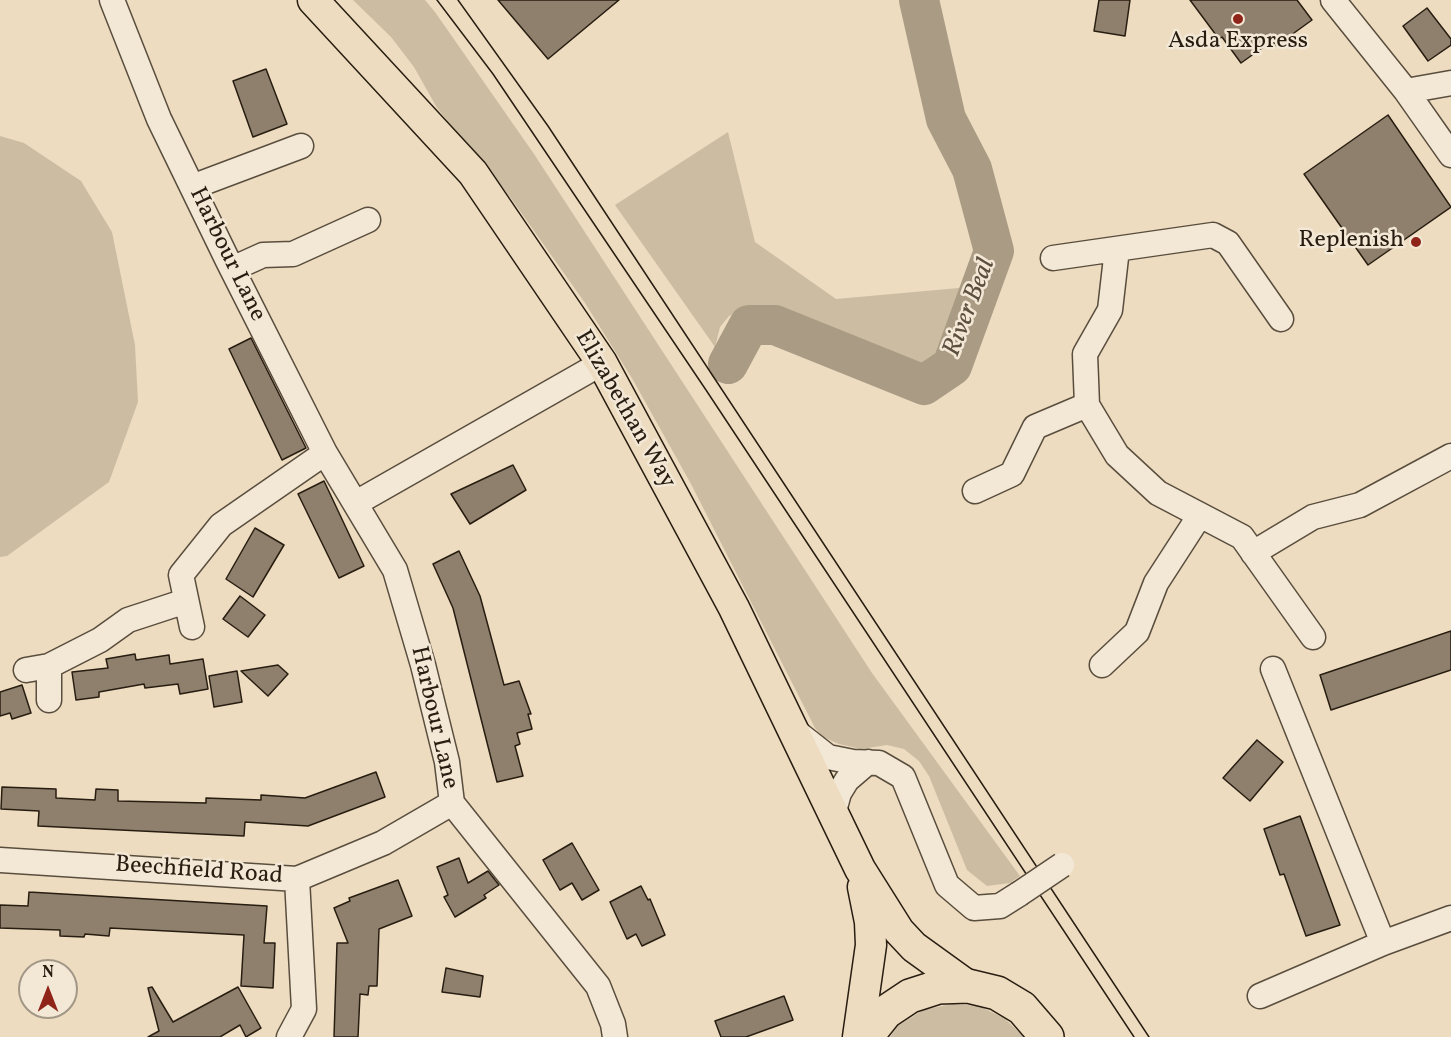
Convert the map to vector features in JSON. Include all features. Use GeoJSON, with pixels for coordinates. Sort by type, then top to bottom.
{"type":"FeatureCollection","features":[{"type":"Feature","properties":{"kind":"highway"},"geometry":{"type":"LineString","coordinates":[[866,1037],[886,1012],[910,996],[938,987],[968,986],[997,993],[1022,1008],[1047,1037]]}},
{"type":"Feature","properties":{"kind":"main road","name":"Elizabethan Way"},"geometry":{"type":"LineString","coordinates":[[313,0],[472,173],[602,363],[734,608],[834,811],[860,869],[906,939],[968,986]]}},
{"type":"Feature","properties":{"kind":"main road","name":"Elizabethan Way"},"geometry":{"type":"LineString","coordinates":[[858,1037],[871,945],[870,922],[860,869]]}},
{"type":"Feature","properties":{"kind":"street","name":"Harbour Lane"},"geometry":{"type":"LineString","coordinates":[[112,0],[159,119],[232,268],[325,453],[395,570],[426,676],[447,762],[452,803],[598,986],[613,1024],[615,1037]]}},
{"type":"Feature","properties":{"kind":"street"},"geometry":{"type":"LineString","coordinates":[[1333,0],[1406,92],[1451,155]]}},
{"type":"Feature","properties":{"kind":"street"},"geometry":{"type":"LineString","coordinates":[[1406,92],[1451,83]]}},
{"type":"Feature","properties":{"kind":"street"},"geometry":{"type":"LineString","coordinates":[[192,187],[301,146]]}},
{"type":"Feature","properties":{"kind":"street"},"geometry":{"type":"LineString","coordinates":[[232,268],[263,255],[292,254],[368,220]]}},
{"type":"Feature","properties":{"kind":"street"},"geometry":{"type":"LineString","coordinates":[[1053,258],[1213,235],[1228,243],[1281,319]]}},
{"type":"Feature","properties":{"kind":"street"},"geometry":{"type":"LineString","coordinates":[[1117,249],[1110,310],[1085,354],[1087,405],[1118,455],[1158,493],[1242,537],[1313,637]]}},
{"type":"Feature","properties":{"kind":"street"},"geometry":{"type":"LineString","coordinates":[[356,503],[602,363]]}},
{"type":"Feature","properties":{"kind":"street"},"geometry":{"type":"LineString","coordinates":[[975,491],[1012,474],[1035,427],[1087,405]]}},
{"type":"Feature","properties":{"kind":"street"},"geometry":{"type":"LineString","coordinates":[[192,627],[181,575],[221,525],[325,453]]}},
{"type":"Feature","properties":{"kind":"street"},"geometry":{"type":"LineString","coordinates":[[1253,553],[1313,517],[1360,505],[1451,456]]}},
{"type":"Feature","properties":{"kind":"street"},"geometry":{"type":"LineString","coordinates":[[1102,664],[1137,632],[1156,583],[1200,515]]}},
{"type":"Feature","properties":{"kind":"street"},"geometry":{"type":"LineString","coordinates":[[49,700],[37,668],[100,640],[128,620],[186,601]]}},
{"type":"Feature","properties":{"kind":"street"},"geometry":{"type":"LineString","coordinates":[[1273,669],[1383,943]]}},
{"type":"Feature","properties":{"kind":"street"},"geometry":{"type":"LineString","coordinates":[[794,729],[828,757],[853,762],[868,762],[893,769],[903,777],[947,885],[974,908],[1000,906],[1062,865]]}},
{"type":"Feature","properties":{"kind":"street"},"geometry":{"type":"LineString","coordinates":[[834,811],[839,793],[847,780],[868,762]]}},
{"type":"Feature","properties":{"kind":"street","name":"Beechfield Road"},"geometry":{"type":"LineString","coordinates":[[0,860],[297,879],[383,843],[452,803]]}},
{"type":"Feature","properties":{"kind":"street"},"geometry":{"type":"LineString","coordinates":[[289,1037],[304,1009],[297,879]]}},
{"type":"Feature","properties":{"kind":"street"},"geometry":{"type":"LineString","coordinates":[[1260,996],[1383,943],[1451,918]]}},
{"type":"Feature","properties":{"kind":"shaded area"},"geometry":{"type":"Polygon","coordinates":[[[353,0],[425,0],[435,12],[534,154],[872,673],[1020,876],[1010,883],[987,886],[967,870],[929,776],[919,761],[904,749],[887,745],[861,749],[839,744],[823,737],[815,728],[691,484],[633,380],[585,303],[510,197],[437,108],[414,67],[391,37],[353,0]]]}},
{"type":"Feature","properties":{"kind":"shaded area"},"geometry":{"type":"Polygon","coordinates":[[[728,132],[755,242],[836,299],[970,287],[947,358],[932,371],[917,372],[797,319],[761,310],[742,309],[729,316],[720,327],[715,347],[615,205],[728,132]]]}},
{"type":"Feature","properties":{"kind":"shaded area"},"geometry":{"type":"Polygon","coordinates":[[[0,136],[24,143],[81,181],[112,232],[135,345],[138,402],[109,482],[7,556],[0,557],[0,136]]]}},
{"type":"Feature","properties":{"kind":"shaded area"},"geometry":{"type":"Polygon","coordinates":[[[952,1004],[979,1006],[1004,1018],[1024,1037],[890,1037],[898,1026],[923,1010],[952,1004]]]}},
{"type":"Feature","properties":{"kind":"building"},"geometry":{"type":"Polygon","coordinates":[[[498,0],[619,0],[548,59],[498,0]]]}},
{"type":"Feature","properties":{"kind":"building"},"geometry":{"type":"Polygon","coordinates":[[[1099,0],[1130,0],[1125,36],[1094,31],[1099,0]]]}},
{"type":"Feature","properties":{"kind":"building"},"geometry":{"type":"Polygon","coordinates":[[[1190,0],[1297,0],[1312,20],[1276,46],[1272,41],[1241,63],[1222,37],[1219,39],[1190,0]]]}},
{"type":"Feature","properties":{"kind":"building"},"geometry":{"type":"Polygon","coordinates":[[[1427,8],[1451,39],[1451,45],[1428,61],[1403,26],[1427,8]]]}},
{"type":"Feature","properties":{"kind":"building"},"geometry":{"type":"Polygon","coordinates":[[[266,69],[287,124],[253,137],[233,81],[266,69]]]}},
{"type":"Feature","properties":{"kind":"building"},"geometry":{"type":"Polygon","coordinates":[[[1388,115],[1451,207],[1368,265],[1304,174],[1388,115]]]}},
{"type":"Feature","properties":{"kind":"building"},"geometry":{"type":"Polygon","coordinates":[[[251,338],[306,448],[282,460],[229,349],[251,338]]]}},
{"type":"Feature","properties":{"kind":"building"},"geometry":{"type":"Polygon","coordinates":[[[513,465],[526,490],[470,524],[451,494],[513,465]]]}},
{"type":"Feature","properties":{"kind":"building"},"geometry":{"type":"Polygon","coordinates":[[[324,481],[364,566],[339,578],[298,494],[324,481]]]}},
{"type":"Feature","properties":{"kind":"building"},"geometry":{"type":"Polygon","coordinates":[[[255,528],[284,545],[253,597],[226,579],[255,528]]]}},
{"type":"Feature","properties":{"kind":"building"},"geometry":{"type":"Polygon","coordinates":[[[459,551],[480,596],[504,685],[519,681],[531,714],[528,714],[532,729],[517,733],[520,744],[515,746],[523,776],[497,782],[453,608],[433,564],[459,551]]]}},
{"type":"Feature","properties":{"kind":"building"},"geometry":{"type":"Polygon","coordinates":[[[240,596],[265,615],[248,637],[223,619],[240,596]]]}},
{"type":"Feature","properties":{"kind":"building"},"geometry":{"type":"Polygon","coordinates":[[[1451,631],[1451,670],[1331,710],[1320,675],[1451,631]]]}},
{"type":"Feature","properties":{"kind":"building"},"geometry":{"type":"Polygon","coordinates":[[[135,654],[136,660],[169,655],[170,664],[203,659],[208,689],[180,694],[178,684],[145,688],[144,684],[99,692],[99,697],[76,700],[72,672],[108,668],[106,659],[135,654]]]}},
{"type":"Feature","properties":{"kind":"building"},"geometry":{"type":"Polygon","coordinates":[[[278,665],[288,674],[268,696],[241,671],[278,665]]]}},
{"type":"Feature","properties":{"kind":"building"},"geometry":{"type":"Polygon","coordinates":[[[237,671],[242,702],[214,707],[209,676],[237,671]]]}},
{"type":"Feature","properties":{"kind":"building"},"geometry":{"type":"Polygon","coordinates":[[[22,685],[31,713],[12,719],[10,713],[0,716],[0,692],[22,685]]]}},
{"type":"Feature","properties":{"kind":"building"},"geometry":{"type":"Polygon","coordinates":[[[1257,740],[1283,762],[1250,801],[1223,778],[1257,740]]]}},
{"type":"Feature","properties":{"kind":"building"},"geometry":{"type":"Polygon","coordinates":[[[376,772],[385,797],[308,826],[245,822],[244,836],[38,826],[39,811],[1,809],[2,787],[56,789],[56,798],[95,800],[96,789],[118,790],[118,801],[206,803],[206,798],[261,800],[261,795],[305,798],[376,772]]]}},
{"type":"Feature","properties":{"kind":"building"},"geometry":{"type":"Polygon","coordinates":[[[1300,816],[1340,925],[1306,936],[1284,874],[1280,875],[1264,829],[1300,816]]]}},
{"type":"Feature","properties":{"kind":"building"},"geometry":{"type":"Polygon","coordinates":[[[572,843],[599,890],[582,900],[572,883],[560,890],[543,860],[572,843]]]}},
{"type":"Feature","properties":{"kind":"building"},"geometry":{"type":"Polygon","coordinates":[[[459,858],[468,883],[488,871],[499,885],[484,895],[486,898],[455,917],[444,897],[448,895],[437,867],[459,858]]]}},
{"type":"Feature","properties":{"kind":"building"},"geometry":{"type":"Polygon","coordinates":[[[398,880],[412,916],[379,929],[377,986],[369,986],[368,995],[360,994],[358,1037],[334,1037],[337,943],[348,943],[334,908],[350,901],[349,898],[398,880]]]}},
{"type":"Feature","properties":{"kind":"building"},"geometry":{"type":"Polygon","coordinates":[[[641,886],[648,900],[650,899],[665,935],[642,946],[636,934],[627,939],[610,902],[641,886]]]}},
{"type":"Feature","properties":{"kind":"building"},"geometry":{"type":"Polygon","coordinates":[[[29,892],[267,906],[264,943],[275,943],[273,988],[241,986],[244,935],[110,928],[109,936],[85,934],[84,937],[60,936],[60,930],[0,928],[0,905],[28,906],[29,892]]]}},
{"type":"Feature","properties":{"kind":"building"},"geometry":{"type":"Polygon","coordinates":[[[446,968],[483,976],[480,997],[442,992],[446,968]]]}},
{"type":"Feature","properties":{"kind":"building"},"geometry":{"type":"Polygon","coordinates":[[[152,987],[173,1022],[238,987],[261,1028],[246,1037],[240,1025],[220,1037],[148,1037],[159,1031],[148,988],[152,987]]]}},
{"type":"Feature","properties":{"kind":"building"},"geometry":{"type":"Polygon","coordinates":[[[784,996],[793,1020],[746,1037],[721,1037],[715,1021],[784,996]]]}},
{"type":"Feature","properties":{"kind":"waterway","name":"River Beal"},"geometry":{"type":"LineString","coordinates":[[728,364],[749,325],[775,325],[924,385],[952,366],[994,251],[972,169],[946,119],[919,0]]}},
{"type":"Feature","properties":{"kind":"tram line"},"geometry":{"type":"LineString","coordinates":[[437,0],[493,74],[706,390],[1134,1037]]}},
{"type":"Feature","properties":{"kind":"tram line"},"geometry":{"type":"LineString","coordinates":[[458,0],[548,126],[1149,1037]]}},
{"type":"Feature","properties":{"kind":"place","name":"Asda Express"},"geometry":{"type":"Point","coordinates":[1238,19]}},
{"type":"Feature","properties":{"kind":"place","name":"Replenish"},"geometry":{"type":"Point","coordinates":[1416,242]}}]}
